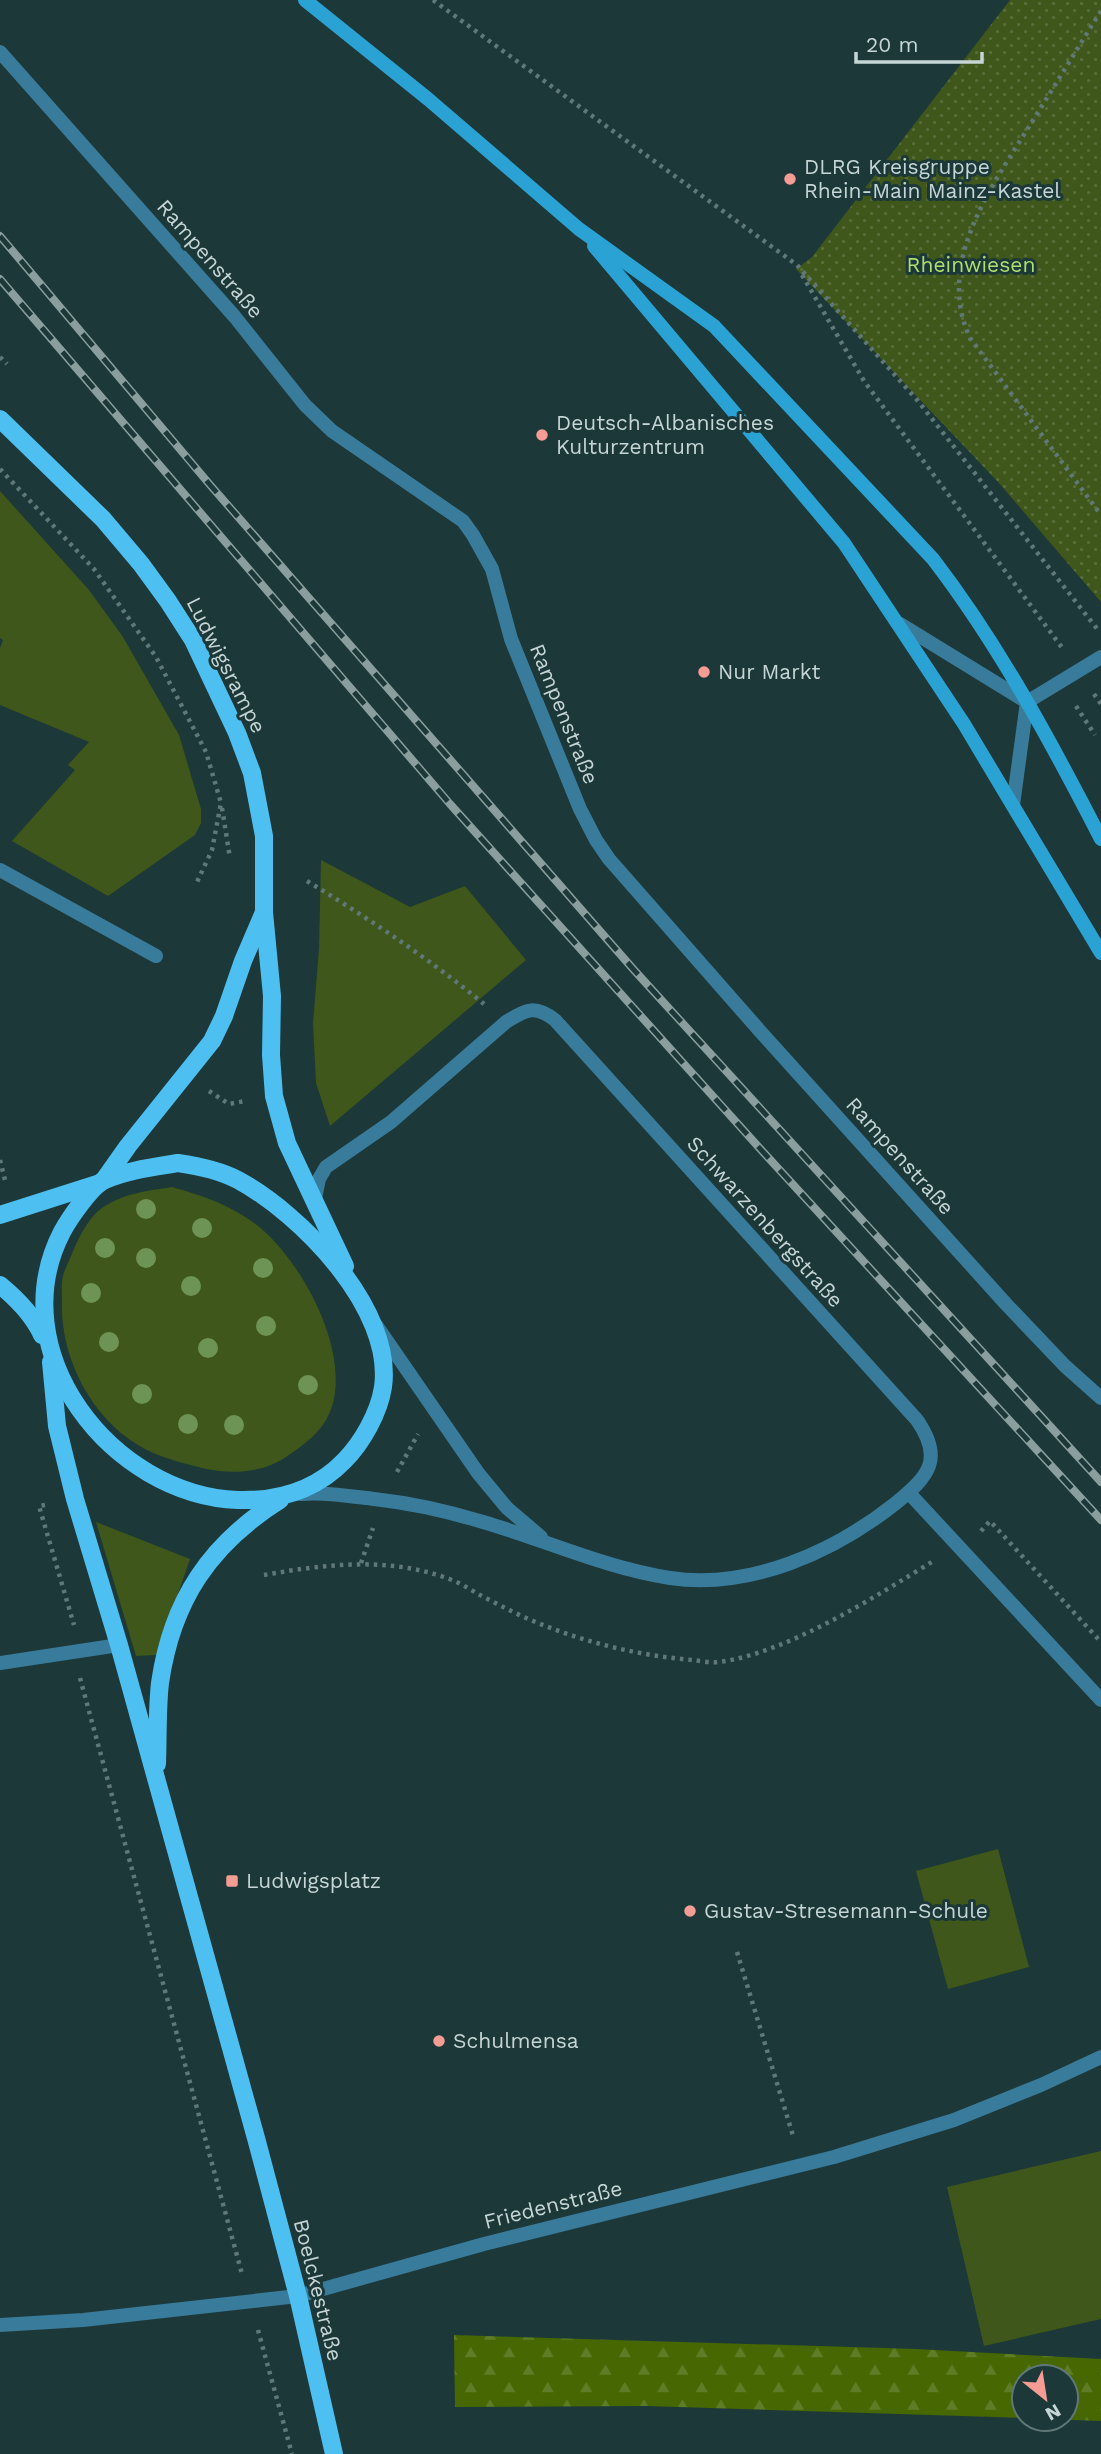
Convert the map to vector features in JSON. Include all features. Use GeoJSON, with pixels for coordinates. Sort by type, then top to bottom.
{"type":"FeatureCollection","features":[{"type":"Feature","properties":{"kind":"main road"},"geometry":{"type":"LineString","coordinates":[[305,0],[428,99],[579,229],[714,326],[933,559],[965,600],[1027,702],[1101,839]]}},
{"type":"Feature","properties":{"kind":"main road"},"geometry":{"type":"LineString","coordinates":[[579,229],[836,533],[900,624],[1101,953]]}},
{"type":"Feature","properties":{"kind":"main road","name":"Ludwigsrampe"},"geometry":{"type":"LineString","coordinates":[[0,419],[103,519],[155,582],[192,640],[237,733],[252,773],[264,836],[264,912],[272,996],[271,1055],[274,1096],[287,1143],[363,1305]]}},
{"type":"Feature","properties":{"kind":"main road","name":"Ludwigsrampe"},"geometry":{"type":"LineString","coordinates":[[102,1182],[212,1041],[264,912]]}},
{"type":"Feature","properties":{"kind":"main road"},"geometry":{"type":"LineString","coordinates":[[0,1215],[152,1167],[178,1163],[206,1167],[236,1179],[261,1194],[309,1235],[363,1305],[377,1335],[382,1354],[383,1387],[378,1405],[359,1443],[343,1462],[325,1477],[241,1527],[198,1574],[184,1601],[174,1625],[160,1684],[156,1785]]}},
{"type":"Feature","properties":{"kind":"main road"},"geometry":{"type":"LineString","coordinates":[[49,1354],[42,1283],[50,1251],[68,1220],[102,1182]]}},
{"type":"Feature","properties":{"kind":"main road"},"geometry":{"type":"LineString","coordinates":[[0,1285],[14,1296],[38,1327],[73,1405],[104,1440],[134,1465],[165,1484],[197,1494],[260,1501],[291,1495]]}},
{"type":"Feature","properties":{"kind":"main road","name":"Boelckestraße"},"geometry":{"type":"LineString","coordinates":[[49,1354],[60,1438],[75,1499],[120,1645],[156,1785],[256,2138],[298,2296],[334,2454]]}},
{"type":"Feature","properties":{"kind":"street","name":"Rampenstraße"},"geometry":{"type":"LineString","coordinates":[[0,52],[235,317],[305,405],[332,431],[463,521],[483,549],[492,569],[516,651],[580,808],[609,859],[1006,1304],[1065,1366],[1101,1398]]}},
{"type":"Feature","properties":{"kind":"street"},"geometry":{"type":"LineString","coordinates":[[900,624],[1027,702]]}},
{"type":"Feature","properties":{"kind":"street"},"geometry":{"type":"LineString","coordinates":[[1027,702],[1101,657]]}},
{"type":"Feature","properties":{"kind":"street"},"geometry":{"type":"LineString","coordinates":[[1013,805],[1027,702]]}},
{"type":"Feature","properties":{"kind":"street"},"geometry":{"type":"LineString","coordinates":[[0,870],[156,956]]}},
{"type":"Feature","properties":{"kind":"street","name":"Schwarzenbergstraße"},"geometry":{"type":"LineString","coordinates":[[314,1203],[319,1179],[326,1167],[391,1122],[506,1022],[532,1009],[542,1010],[555,1020],[917,1420],[932,1448],[931,1461],[922,1479],[909,1493]]}},
{"type":"Feature","properties":{"kind":"street"},"geometry":{"type":"LineString","coordinates":[[363,1305],[478,1473],[516,1517],[535,1534],[561,1549]]}},
{"type":"Feature","properties":{"kind":"street"},"geometry":{"type":"LineString","coordinates":[[291,1495],[322,1492],[397,1501],[482,1521],[628,1570],[672,1578],[705,1580],[747,1576],[781,1566],[837,1543],[909,1493],[1101,1700]]}},
{"type":"Feature","properties":{"kind":"street"},"geometry":{"type":"LineString","coordinates":[[0,1663],[120,1645]]}},
{"type":"Feature","properties":{"kind":"street","name":"Friedenstraße"},"geometry":{"type":"LineString","coordinates":[[0,2325],[83,2320],[298,2296],[484,2244],[834,2157],[954,2120],[1041,2085],[1101,2057]]}},
{"type":"Feature","properties":{"kind":"path"},"geometry":{"type":"LineString","coordinates":[[433,0],[797,265],[918,401],[1096,627]]}},
{"type":"Feature","properties":{"kind":"path"},"geometry":{"type":"LineString","coordinates":[[1101,10],[991,188],[970,229],[962,259],[958,299],[961,320],[970,338],[1101,515]]}},
{"type":"Feature","properties":{"kind":"path"},"geometry":{"type":"LineString","coordinates":[[797,265],[864,381],[1055,638]]}},
{"type":"Feature","properties":{"kind":"path"},"geometry":{"type":"LineString","coordinates":[[0,357],[7,364]]}},
{"type":"Feature","properties":{"kind":"path"},"geometry":{"type":"LineString","coordinates":[[0,469],[94,569],[156,657],[206,752],[221,803],[232,867]]}},
{"type":"Feature","properties":{"kind":"path"},"geometry":{"type":"LineString","coordinates":[[1096,697],[1101,704]]}},
{"type":"Feature","properties":{"kind":"path"},"geometry":{"type":"LineString","coordinates":[[197,882],[212,850],[221,803]]}},
{"type":"Feature","properties":{"kind":"path"},"geometry":{"type":"LineString","coordinates":[[307,881],[375,923],[453,978],[506,1022]]}},
{"type":"Feature","properties":{"kind":"path"},"geometry":{"type":"LineString","coordinates":[[207,1090],[229,1104],[249,1101]]}},
{"type":"Feature","properties":{"kind":"path"},"geometry":{"type":"LineString","coordinates":[[0,1160],[5,1180]]}},
{"type":"Feature","properties":{"kind":"path"},"geometry":{"type":"LineString","coordinates":[[392,1481],[421,1428]]}},
{"type":"Feature","properties":{"kind":"path"},"geometry":{"type":"LineString","coordinates":[[39,1506],[81,1651],[79,1674],[292,2454]]}},
{"type":"Feature","properties":{"kind":"path"},"geometry":{"type":"LineString","coordinates":[[990,1521],[1101,1643]]}},
{"type":"Feature","properties":{"kind":"path"},"geometry":{"type":"LineString","coordinates":[[361,1563],[373,1527]]}},
{"type":"Feature","properties":{"kind":"path"},"geometry":{"type":"LineString","coordinates":[[264,1575],[322,1565],[361,1563],[424,1572],[454,1580],[538,1623],[580,1637],[670,1658],[718,1662],[758,1651],[801,1634],[861,1604],[959,1546]]}},
{"type":"Feature","properties":{"kind":"path"},"geometry":{"type":"LineString","coordinates":[[737,1952],[791,2129]]}},
{"type":"Feature","properties":{"kind":"green space","name":"Rheinwiesen"},"geometry":{"type":"Polygon","coordinates":[[[1010,0],[1101,0],[1101,602],[998,482],[796,269],[812,257],[1010,0]]]}},
{"type":"Feature","properties":{"kind":"green space"},"geometry":{"type":"Polygon","coordinates":[[[0,491],[89,590],[123,637],[179,735],[201,809],[201,823],[195,835],[108,896],[12,841],[75,770],[68,765],[89,742],[0,705],[0,648],[3,640],[0,638],[0,491]]]}},
{"type":"Feature","properties":{"kind":"green space"},"geometry":{"type":"Polygon","coordinates":[[[321,860],[410,907],[465,886],[526,960],[330,1126],[316,1083],[313,1023],[319,949],[321,860]]]}},
{"type":"Feature","properties":{"kind":"green space"},"geometry":{"type":"Polygon","coordinates":[[[172,1187],[205,1197],[235,1211],[272,1239],[305,1283],[329,1337],[335,1365],[335,1391],[329,1414],[322,1426],[306,1442],[268,1466],[234,1472],[210,1470],[175,1461],[138,1445],[106,1419],[93,1402],[82,1384],[66,1344],[62,1282],[81,1234],[93,1217],[110,1203],[136,1193],[172,1187]]]}},
{"type":"Feature","properties":{"kind":"green space"},"geometry":{"type":"Polygon","coordinates":[[[96,1522],[190,1559],[157,1655],[136,1656],[96,1522]]]}},
{"type":"Feature","properties":{"kind":"green space"},"geometry":{"type":"Polygon","coordinates":[[[998,1849],[1029,1967],[948,1989],[916,1871],[998,1849]]]}},
{"type":"Feature","properties":{"kind":"green space"},"geometry":{"type":"Polygon","coordinates":[[[1101,2151],[1101,2319],[984,2346],[947,2187],[1101,2151]]]}},
{"type":"Feature","properties":{"kind":"green space"},"geometry":{"type":"Polygon","coordinates":[[[454,2335],[916,2349],[1101,2359],[1101,2421],[1080,2420],[1080,2363],[1010,2363],[1010,2418],[647,2406],[455,2407],[454,2335]]]}},
{"type":"Feature","properties":{"kind":"railway"},"geometry":{"type":"LineString","coordinates":[[0,236],[211,486],[634,970],[1101,1482]]}},
{"type":"Feature","properties":{"kind":"railway"},"geometry":{"type":"LineString","coordinates":[[0,279],[450,804],[764,1153],[1101,1520]]}},
{"type":"Feature","properties":{"kind":"place","name":"DLRG Kreisgruppe Rhein-Main Mainz-Kastel"},"geometry":{"type":"Point","coordinates":[790,179]}},
{"type":"Feature","properties":{"kind":"place","name":"Deutsch-Albanisches Kulturzentrum"},"geometry":{"type":"Point","coordinates":[542,435]}},
{"type":"Feature","properties":{"kind":"place","name":"Nur Markt"},"geometry":{"type":"Point","coordinates":[704,672]}},
{"type":"Feature","properties":{"kind":"place","name":"Ludwigsplatz"},"geometry":{"type":"Point","coordinates":[232,1881]}},
{"type":"Feature","properties":{"kind":"place","name":"Gustav-Stresemann-Schule"},"geometry":{"type":"Point","coordinates":[690,1911]}},
{"type":"Feature","properties":{"kind":"place","name":"Schulmensa"},"geometry":{"type":"Point","coordinates":[439,2041]}}]}
